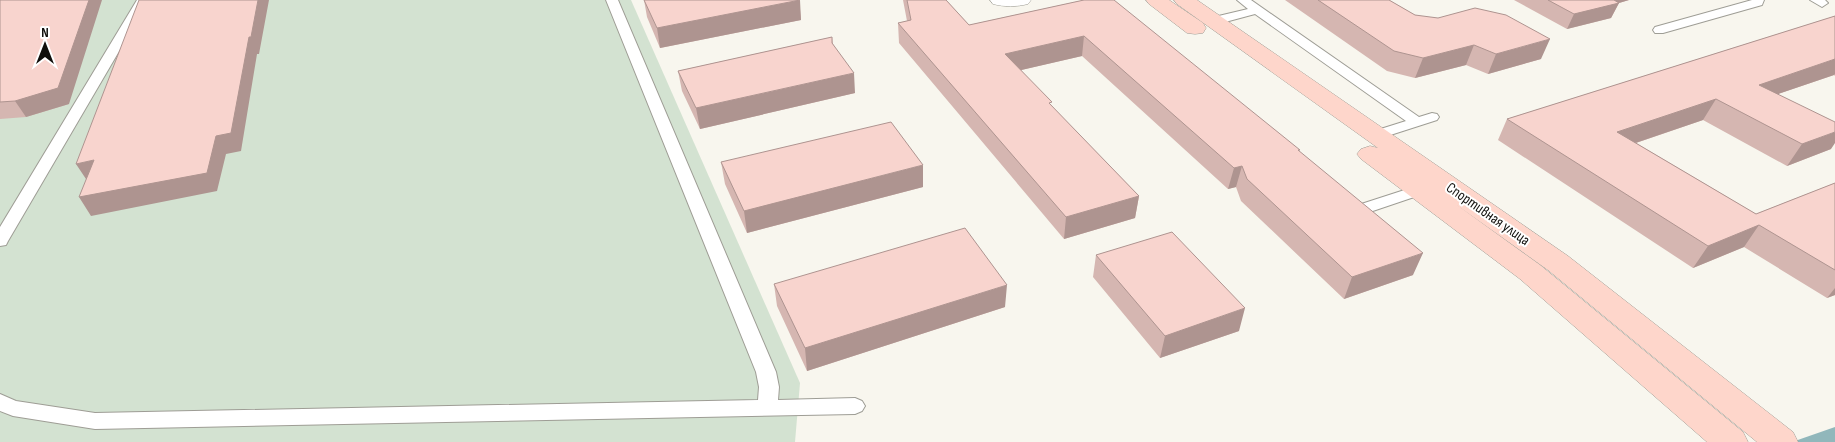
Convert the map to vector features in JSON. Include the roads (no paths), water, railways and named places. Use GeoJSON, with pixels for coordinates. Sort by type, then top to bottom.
{"type":"FeatureCollection","features":[{"type":"Feature","properties":{"kind":"street"},"geometry":{"type":"LineString","coordinates":[[1000,0],[1021,0]]}},
{"type":"Feature","properties":{"kind":"street","name":"Спортивная улица"},"geometry":{"type":"LineString","coordinates":[[1156,0],[1420,190],[1530,272],[1731,442]]}},
{"type":"Feature","properties":{"kind":"street","name":"Спортивная улица"},"geometry":{"type":"LineString","coordinates":[[1184,0],[1558,263],[1781,442]]}},
{"type":"Feature","properties":{"kind":"lane"},"geometry":{"type":"LineString","coordinates":[[0,241],[143,0]]}},
{"type":"Feature","properties":{"kind":"lane"},"geometry":{"type":"LineString","coordinates":[[612,0],[732,285],[766,372],[769,387],[767,408]]}},
{"type":"Feature","properties":{"kind":"lane"},"geometry":{"type":"LineString","coordinates":[[1243,0],[1417,122]]}},
{"type":"Feature","properties":{"kind":"lane"},"geometry":{"type":"LineString","coordinates":[[1659,30],[1758,2],[1758,0]]}},
{"type":"Feature","properties":{"kind":"lane"},"geometry":{"type":"LineString","coordinates":[[1214,22],[1258,10]]}},
{"type":"Feature","properties":{"kind":"lane"},"geometry":{"type":"LineString","coordinates":[[1376,135],[1432,117]]}},
{"type":"Feature","properties":{"kind":"lane"},"geometry":{"type":"LineString","coordinates":[[1358,211],[1420,190]]}},
{"type":"Feature","properties":{"kind":"lane"},"geometry":{"type":"LineString","coordinates":[[0,402],[13,408],[95,420],[856,406]]}},
{"type":"Feature","properties":{"kind":"water"},"geometry":{"type":"Polygon","coordinates":[[[1835,427],[1835,442],[1792,442],[1835,427]]]}}]}
